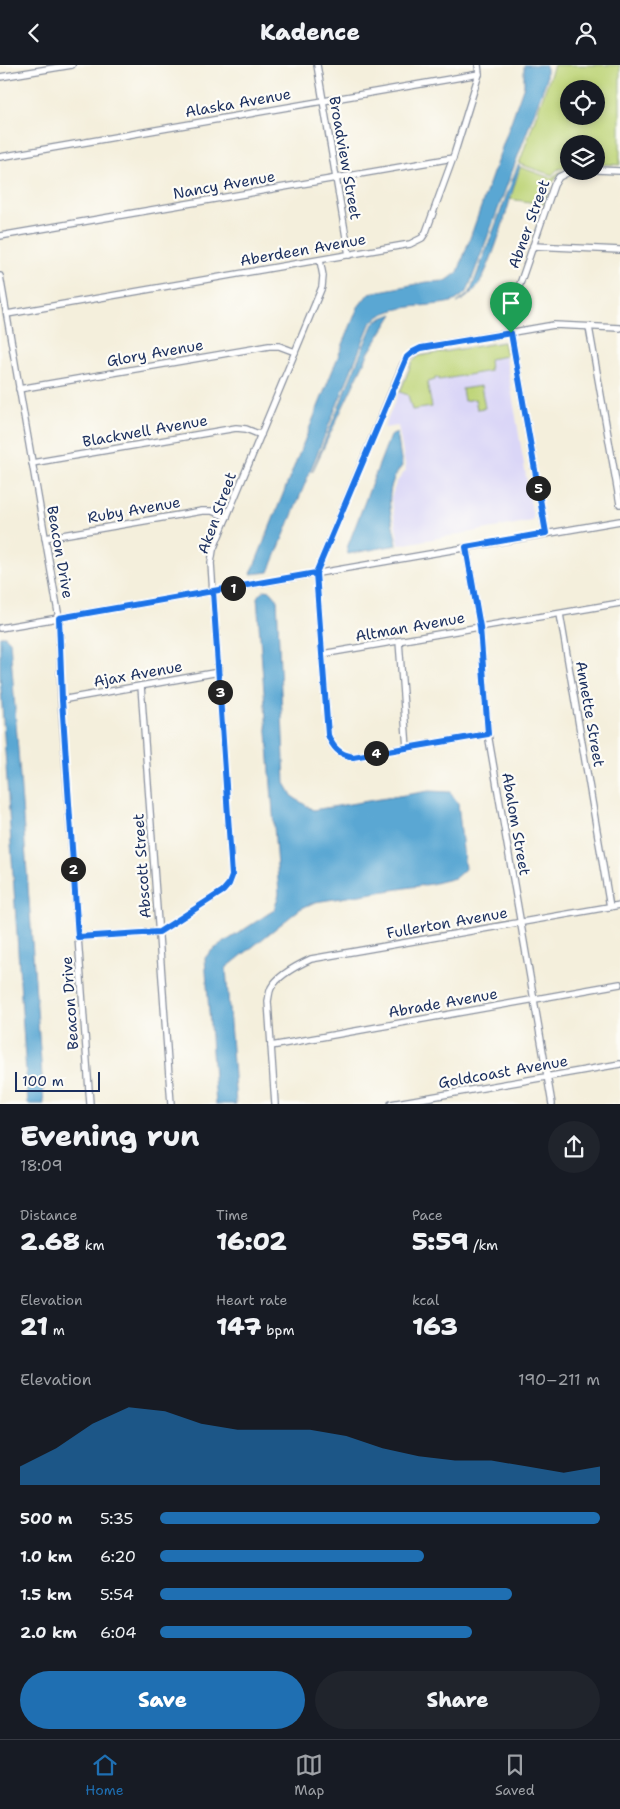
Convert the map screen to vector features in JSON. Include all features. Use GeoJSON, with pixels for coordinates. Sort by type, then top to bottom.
{"type":"FeatureCollection","features":[{"type":"Feature","properties":{"kind":"street"},"geometry":{"type":"LineString","coordinates":[[0,77],[72,65]]}},
{"type":"Feature","properties":{"kind":"street","name":"Broadview Street"},"geometry":{"type":"LineString","coordinates":[[316,65],[349,255]]}},
{"type":"Feature","properties":{"kind":"street","name":"Aberdeen Avenue"},"geometry":{"type":"LineString","coordinates":[[7,314],[410,244],[422,238],[426,233],[453,158],[479,74],[478,65]]}},
{"type":"Feature","properties":{"kind":"street","name":"Alaska Avenue"},"geometry":{"type":"LineString","coordinates":[[0,157],[479,74]]}},
{"type":"Feature","properties":{"kind":"street","name":"Nancy Avenue"},"geometry":{"type":"LineString","coordinates":[[0,236],[453,158]]}},
{"type":"Feature","properties":{"kind":"street"},"geometry":{"type":"LineString","coordinates":[[605,170],[620,171]]}},
{"type":"Feature","properties":{"kind":"street","name":"Abner Street"},"geometry":{"type":"LineString","coordinates":[[546,533],[511,333],[510,313],[554,185],[560,176]]}},
{"type":"Feature","properties":{"kind":"street"},"geometry":{"type":"LineString","coordinates":[[533,246],[620,249]]}},
{"type":"Feature","properties":{"kind":"street","name":"Aken Street"},"geometry":{"type":"LineString","coordinates":[[159,932],[223,891],[229,884],[232,876],[211,563],[213,550],[322,287],[323,276],[320,260]]}},
{"type":"Feature","properties":{"kind":"street","name":"Beacon Drive"},"geometry":{"type":"LineString","coordinates":[[0,277],[59,618],[62,700],[90,1104]]}},
{"type":"Feature","properties":{"kind":"street"},"geometry":{"type":"LineString","coordinates":[[488,734],[353,757],[337,751],[328,735],[316,573],[407,357],[413,352],[421,348],[554,325],[620,328]]}},
{"type":"Feature","properties":{"kind":"street"},"geometry":{"type":"LineString","coordinates":[[589,327],[620,503]]}},
{"type":"Feature","properties":{"kind":"street","name":"Glory Avenue"},"geometry":{"type":"LineString","coordinates":[[19,389],[270,346],[279,346],[295,352]]}},
{"type":"Feature","properties":{"kind":"street","name":"Blackwell Avenue"},"geometry":{"type":"LineString","coordinates":[[32,463],[236,428],[246,429],[261,435]]}},
{"type":"Feature","properties":{"kind":"street","name":"Ruby Avenue"},"geometry":{"type":"LineString","coordinates":[[45,538],[202,511],[212,511],[227,517]]}},
{"type":"Feature","properties":{"kind":"street"},"geometry":{"type":"LineString","coordinates":[[0,628],[620,521]]}},
{"type":"Feature","properties":{"kind":"street","name":"Abalom Street"},"geometry":{"type":"LineString","coordinates":[[466,547],[480,627],[488,734],[552,1104]]}},
{"type":"Feature","properties":{"kind":"street","name":"Altman Avenue"},"geometry":{"type":"LineString","coordinates":[[322,655],[620,603]]}},
{"type":"Feature","properties":{"kind":"street","name":"Annette Street"},"geometry":{"type":"LineString","coordinates":[[560,613],[610,907]]}},
{"type":"Feature","properties":{"kind":"street"},"geometry":{"type":"LineString","coordinates":[[400,641],[407,748]]}},
{"type":"Feature","properties":{"kind":"street","name":"Ajax Avenue"},"geometry":{"type":"LineString","coordinates":[[62,700],[219,673]]}},
{"type":"Feature","properties":{"kind":"street","name":"Abscott Street"},"geometry":{"type":"LineString","coordinates":[[141,686],[171,1104]]}},
{"type":"Feature","properties":{"kind":"street","name":"Fullerton Avenue"},"geometry":{"type":"LineString","coordinates":[[271,1046],[270,989],[283,976],[311,959],[620,905]]}},
{"type":"Feature","properties":{"kind":"street"},"geometry":{"type":"LineString","coordinates":[[78,937],[159,932]]}},
{"type":"Feature","properties":{"kind":"street","name":"Abrade Avenue"},"geometry":{"type":"LineString","coordinates":[[271,1046],[620,984]]}},
{"type":"Feature","properties":{"kind":"street"},"geometry":{"type":"LineString","coordinates":[[271,1046],[275,1104]]}},
{"type":"Feature","properties":{"kind":"street","name":"Goldcoast Avenue"},"geometry":{"type":"LineString","coordinates":[[391,1104],[620,1064]]}},
{"type":"Feature","properties":{"kind":"shaded area"},"geometry":{"type":"Polygon","coordinates":[[[503,341],[533,517],[532,521],[399,545],[391,498],[396,483],[406,470],[398,426],[384,428],[411,362],[419,355],[503,341]]]}},
{"type":"Feature","properties":{"kind":"green space"},"geometry":{"type":"Polygon","coordinates":[[[554,65],[620,65],[620,165],[605,164],[605,135],[560,135],[560,168],[552,175],[519,164],[554,65]]]}},
{"type":"Feature","properties":{"kind":"green space"},"geometry":{"type":"Polygon","coordinates":[[[520,167],[551,178],[560,172],[552,183],[544,204],[509,199],[520,167]]]}},
{"type":"Feature","properties":{"kind":"green space"},"geometry":{"type":"Polygon","coordinates":[[[503,342],[506,356],[489,359],[490,371],[439,380],[438,377],[427,382],[432,407],[412,410],[408,395],[400,392],[412,362],[419,356],[503,342]]]}},
{"type":"Feature","properties":{"kind":"green space"},"geometry":{"type":"Polygon","coordinates":[[[481,386],[485,408],[477,409],[475,399],[464,401],[462,389],[481,386]]]}},
{"type":"Feature","properties":{"kind":"water"},"geometry":{"type":"Polygon","coordinates":[[[524,65],[546,65],[546,81],[467,292],[451,302],[397,309],[378,317],[370,324],[269,572],[251,574],[358,307],[369,293],[427,282],[446,281],[458,272],[524,85],[524,65]]]}},
{"type":"Feature","properties":{"kind":"water"},"geometry":{"type":"Polygon","coordinates":[[[518,165],[520,167],[488,266],[477,286],[468,296],[457,303],[470,293],[518,165]]]}},
{"type":"Feature","properties":{"kind":"water"},"geometry":{"type":"Polygon","coordinates":[[[393,314],[369,352],[312,472],[372,326],[377,320],[393,314]]]}},
{"type":"Feature","properties":{"kind":"water"},"geometry":{"type":"Polygon","coordinates":[[[397,433],[402,466],[392,485],[390,504],[397,545],[348,554],[347,548],[390,436],[397,433]]]}},
{"type":"Feature","properties":{"kind":"water"},"geometry":{"type":"Polygon","coordinates":[[[264,590],[271,591],[277,598],[285,783],[293,797],[313,810],[429,791],[450,792],[458,803],[465,869],[455,878],[431,884],[315,902],[300,909],[226,968],[236,1104],[216,1104],[205,958],[211,951],[274,910],[279,894],[257,597],[264,590]]]}},
{"type":"Feature","properties":{"kind":"water"},"geometry":{"type":"Polygon","coordinates":[[[0,636],[5,636],[10,641],[44,1104],[28,1104],[0,674],[0,636]]]}},
{"type":"Feature","properties":{"kind":"route"},"geometry":{"type":"LineString","coordinates":[[511,333],[421,348],[407,357],[316,573],[59,618],[62,700],[78,937],[159,932],[223,891],[229,884],[233,868],[213,591],[316,573],[328,735],[337,751],[344,755],[353,757],[488,734],[480,627],[466,547],[546,533],[511,333]]}}]}
